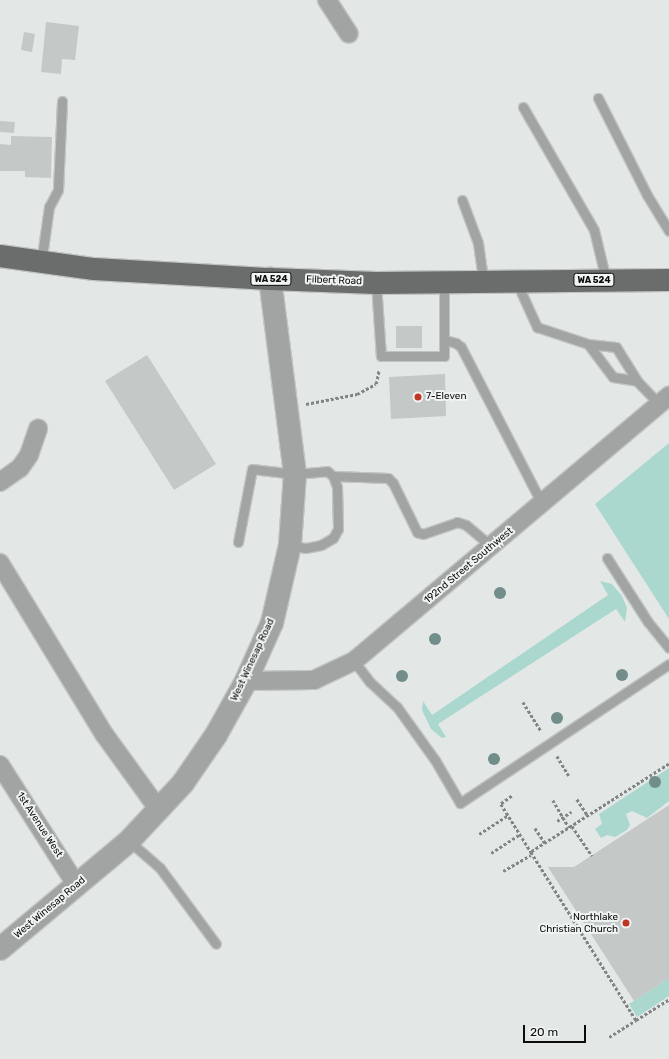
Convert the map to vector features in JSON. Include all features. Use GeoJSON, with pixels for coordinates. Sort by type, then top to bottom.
{"type":"FeatureCollection","features":[{"type":"Feature","properties":{"kind":"main road","name":"Filbert Road"},"geometry":{"type":"LineString","coordinates":[[0,256],[41,263],[94,269],[270,279],[376,283],[444,280],[669,280]]}},
{"type":"Feature","properties":{"kind":"street"},"geometry":{"type":"LineString","coordinates":[[327,0],[349,34]]}},
{"type":"Feature","properties":{"kind":"street","name":"West Winesap Road"},"geometry":{"type":"LineString","coordinates":[[0,949],[129,841],[160,810],[183,783],[216,735],[246,681],[272,624],[290,545],[295,474],[270,279]]}},
{"type":"Feature","properties":{"kind":"street","name":"192nd Street Southwest"},"geometry":{"type":"LineString","coordinates":[[246,681],[314,680],[354,662],[492,547],[664,400]]}},
{"type":"Feature","properties":{"kind":"street"},"geometry":{"type":"LineString","coordinates":[[0,482],[20,468],[29,455],[38,429]]}},
{"type":"Feature","properties":{"kind":"street"},"geometry":{"type":"LineString","coordinates":[[0,563],[104,734],[160,810]]}},
{"type":"Feature","properties":{"kind":"street","name":"1st Avenue West"},"geometry":{"type":"LineString","coordinates":[[0,765],[77,886]]}},
{"type":"Feature","properties":{"kind":"lane"},"geometry":{"type":"LineString","coordinates":[[598,98],[647,195],[669,231]]}},
{"type":"Feature","properties":{"kind":"lane"},"geometry":{"type":"LineString","coordinates":[[41,263],[49,207],[58,190],[62,101]]}},
{"type":"Feature","properties":{"kind":"lane"},"geometry":{"type":"LineString","coordinates":[[523,107],[594,230],[606,280]]}},
{"type":"Feature","properties":{"kind":"lane"},"geometry":{"type":"LineString","coordinates":[[462,200],[478,243],[483,280]]}},
{"type":"Feature","properties":{"kind":"lane"},"geometry":{"type":"LineString","coordinates":[[376,283],[381,356],[444,356],[444,280]]}},
{"type":"Feature","properties":{"kind":"lane"},"geometry":{"type":"LineString","coordinates":[[515,280],[537,327],[588,344],[616,346],[637,381],[664,400]]}},
{"type":"Feature","properties":{"kind":"lane"},"geometry":{"type":"LineString","coordinates":[[444,340],[456,342],[461,347],[542,504]]}},
{"type":"Feature","properties":{"kind":"lane"},"geometry":{"type":"LineString","coordinates":[[588,344],[613,377],[637,381]]}},
{"type":"Feature","properties":{"kind":"lane"},"geometry":{"type":"LineString","coordinates":[[238,542],[252,469],[295,474],[326,471],[333,476],[388,478],[393,483],[417,532],[423,534],[457,522],[466,524],[492,547]]}},
{"type":"Feature","properties":{"kind":"lane"},"geometry":{"type":"LineString","coordinates":[[290,545],[305,548],[321,545],[333,538],[338,529],[337,487],[333,476]]}},
{"type":"Feature","properties":{"kind":"lane"},"geometry":{"type":"LineString","coordinates":[[607,558],[648,622],[669,648]]}},
{"type":"Feature","properties":{"kind":"lane"},"geometry":{"type":"LineString","coordinates":[[354,662],[370,682],[397,707],[435,760],[460,803],[669,664]]}},
{"type":"Feature","properties":{"kind":"lane"},"geometry":{"type":"LineString","coordinates":[[129,841],[160,868],[216,944]]}},
{"type":"Feature","properties":{"kind":"path"},"geometry":{"type":"LineString","coordinates":[[306,404],[357,394],[376,384]]}},
{"type":"Feature","properties":{"kind":"path"},"geometry":{"type":"LineString","coordinates":[[523,702],[542,732]]}},
{"type":"Feature","properties":{"kind":"path"},"geometry":{"type":"LineString","coordinates":[[557,755],[570,776]]}},
{"type":"Feature","properties":{"kind":"path"},"geometry":{"type":"LineString","coordinates":[[503,872],[545,843],[669,764]]}},
{"type":"Feature","properties":{"kind":"path"},"geometry":{"type":"LineString","coordinates":[[512,796],[501,804],[636,1020]]}},
{"type":"Feature","properties":{"kind":"path"},"geometry":{"type":"LineString","coordinates":[[577,799],[588,816]]}},
{"type":"Feature","properties":{"kind":"path"},"geometry":{"type":"LineString","coordinates":[[553,800],[563,817],[592,856]]}},
{"type":"Feature","properties":{"kind":"path"},"geometry":{"type":"LineString","coordinates":[[557,821],[571,812]]}},
{"type":"Feature","properties":{"kind":"path"},"geometry":{"type":"LineString","coordinates":[[479,834],[508,815]]}},
{"type":"Feature","properties":{"kind":"path"},"geometry":{"type":"LineString","coordinates":[[536,828],[545,843]]}},
{"type":"Feature","properties":{"kind":"path"},"geometry":{"type":"LineString","coordinates":[[491,853],[520,834]]}},
{"type":"Feature","properties":{"kind":"path"},"geometry":{"type":"LineString","coordinates":[[609,1037],[669,999]]}},
{"type":"Feature","properties":{"kind":"green space"},"geometry":{"type":"Polygon","coordinates":[[[669,443],[669,619],[595,504],[669,443]]]}},
{"type":"Feature","properties":{"kind":"green space"},"geometry":{"type":"Polygon","coordinates":[[[600,581],[612,584],[622,596],[627,608],[625,622],[616,609],[438,724],[446,737],[442,738],[431,729],[422,710],[423,701],[432,715],[608,595],[600,581]]]}},
{"type":"Feature","properties":{"kind":"green space"},"geometry":{"type":"Polygon","coordinates":[[[669,768],[669,801],[647,818],[632,811],[626,814],[630,825],[627,830],[615,837],[607,835],[601,838],[595,829],[602,824],[599,814],[669,768]]]}},
{"type":"Feature","properties":{"kind":"green space"},"geometry":{"type":"Polygon","coordinates":[[[669,978],[669,996],[637,1017],[629,1004],[669,978]]]}},
{"type":"Feature","properties":{"kind":"building"},"geometry":{"type":"Polygon","coordinates":[[[46,22],[79,26],[75,60],[62,59],[61,74],[41,72],[46,22]]]}},
{"type":"Feature","properties":{"kind":"building"},"geometry":{"type":"Polygon","coordinates":[[[24,32],[35,34],[32,52],[21,50],[24,32]]]}},
{"type":"Feature","properties":{"kind":"building"},"geometry":{"type":"Polygon","coordinates":[[[0,121],[15,122],[14,133],[0,132],[0,121]]]}},
{"type":"Feature","properties":{"kind":"building"},"geometry":{"type":"Polygon","coordinates":[[[11,136],[52,137],[51,178],[25,177],[25,171],[0,171],[0,144],[11,145],[11,136]]]}},
{"type":"Feature","properties":{"kind":"building"},"geometry":{"type":"Polygon","coordinates":[[[396,326],[422,326],[422,348],[396,348],[396,326]]]}},
{"type":"Feature","properties":{"kind":"building"},"geometry":{"type":"Polygon","coordinates":[[[147,355],[216,464],[174,490],[105,381],[147,355]]]}},
{"type":"Feature","properties":{"kind":"building","name":"7-Eleven"},"geometry":{"type":"Polygon","coordinates":[[[445,374],[446,416],[391,419],[389,377],[445,374]]]}},
{"type":"Feature","properties":{"kind":"building","name":"Northlake Christian Church"},"geometry":{"type":"Polygon","coordinates":[[[669,805],[669,978],[634,1001],[548,867],[574,867],[669,805]]]}},
{"type":"Feature","properties":{"kind":"place","name":"7-Eleven"},"geometry":{"type":"Point","coordinates":[418,397]}},
{"type":"Feature","properties":{"kind":"place","name":"Northlake Christian Church"},"geometry":{"type":"Point","coordinates":[626,923]}}]}
